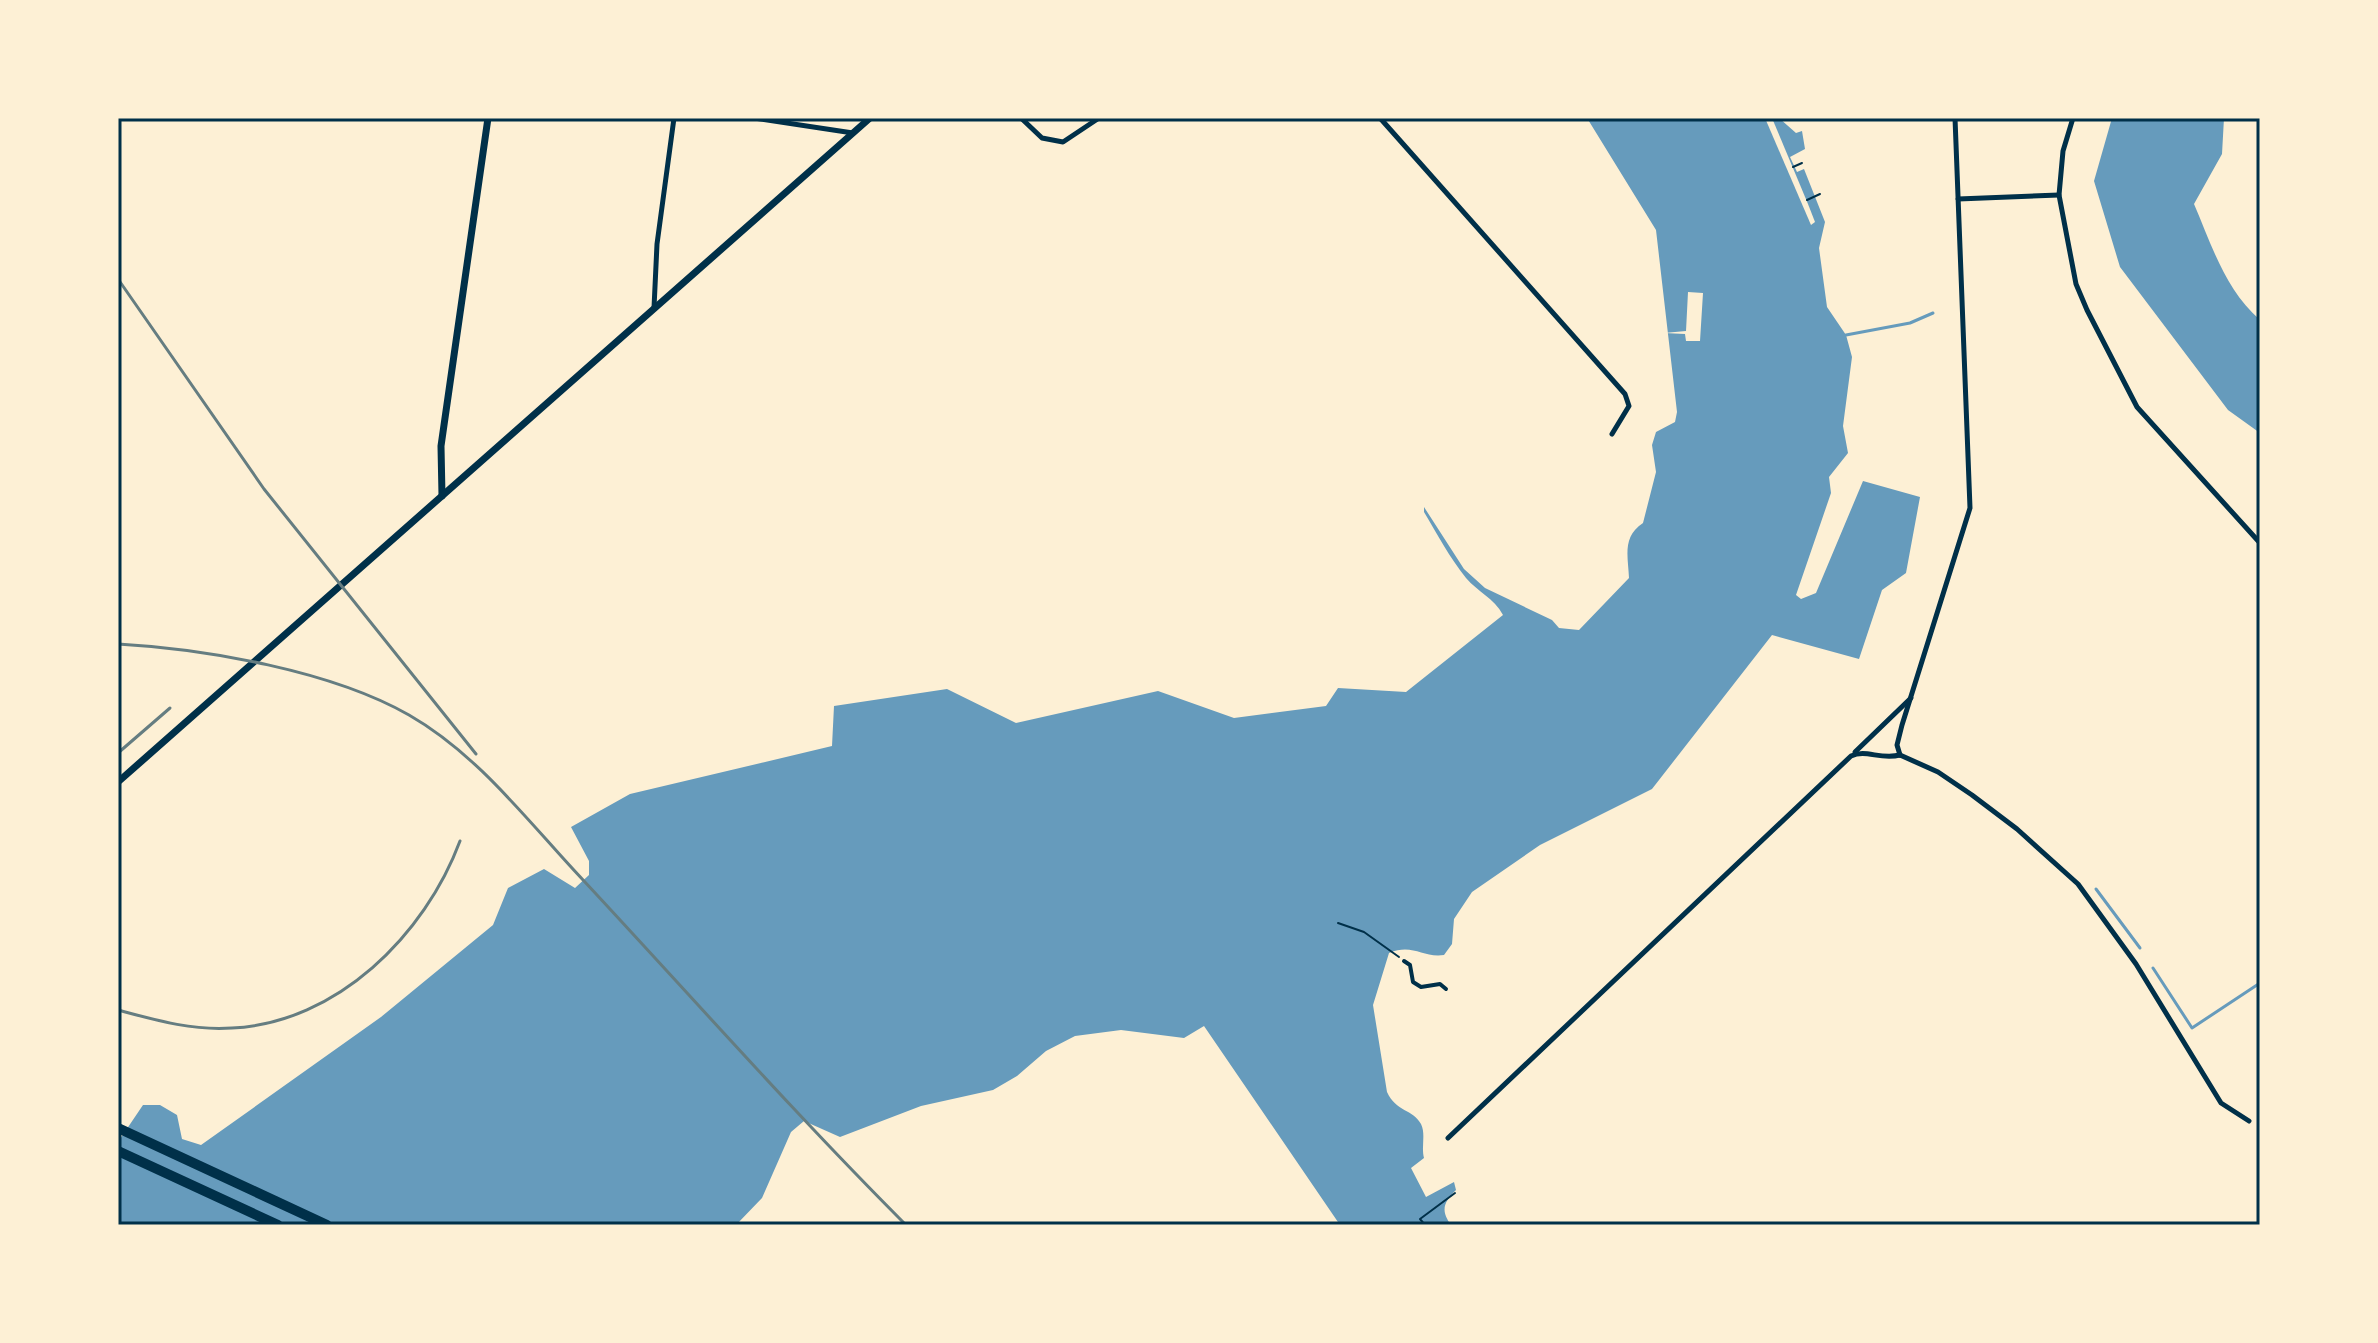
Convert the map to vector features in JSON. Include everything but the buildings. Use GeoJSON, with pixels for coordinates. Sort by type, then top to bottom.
{"type":"FeatureCollection","features":[{"type":"Feature","properties":{"kind":"highway"},"geometry":{"type":"LineString","coordinates":[[118,1128],[327,1225]]}},
{"type":"Feature","properties":{"kind":"highway"},"geometry":{"type":"LineString","coordinates":[[118,1151],[278,1225]]}},
{"type":"Feature","properties":{"kind":"main road"},"geometry":{"type":"LineString","coordinates":[[442,496],[441,446],[488,118]]}},
{"type":"Feature","properties":{"kind":"main road"},"geometry":{"type":"LineString","coordinates":[[118,782],[870,118]]}},
{"type":"Feature","properties":{"kind":"street"},"geometry":{"type":"LineString","coordinates":[[654,309],[657,244],[674,118]]}},
{"type":"Feature","properties":{"kind":"street"},"geometry":{"type":"LineString","coordinates":[[754,118],[854,133]]}},
{"type":"Feature","properties":{"kind":"street"},"geometry":{"type":"LineString","coordinates":[[1021,118],[1042,138],[1063,142],[1099,118]]}},
{"type":"Feature","properties":{"kind":"street"},"geometry":{"type":"LineString","coordinates":[[1380,118],[1625,394],[1629,406],[1612,434]]}},
{"type":"Feature","properties":{"kind":"street"},"geometry":{"type":"LineString","coordinates":[[1900,755],[1897,745],[1970,508],[1955,118]]}},
{"type":"Feature","properties":{"kind":"street"},"geometry":{"type":"LineString","coordinates":[[2073,118],[2063,151],[2059,195],[2076,284],[2130,397],[2260,543]]}},
{"type":"Feature","properties":{"kind":"street"},"geometry":{"type":"LineString","coordinates":[[1958,199],[2059,195]]}},
{"type":"Feature","properties":{"kind":"street"},"geometry":{"type":"LineString","coordinates":[[1448,1138],[1912,697]]}},
{"type":"Feature","properties":{"kind":"street"},"geometry":{"type":"LineString","coordinates":[[1851,756],[1865,753],[1882,759],[1900,755],[1938,772],[1972,795],[2078,884],[2136,964],[2221,1103],[2249,1121]]}},
{"type":"Feature","properties":{"kind":"street"},"geometry":{"type":"LineString","coordinates":[[1404,961],[1410,965],[1413,982],[1421,987],[1440,984],[1446,989]]}},
{"type":"Feature","properties":{"kind":"path"},"geometry":{"type":"LineString","coordinates":[[1793,167],[1802,163]]}},
{"type":"Feature","properties":{"kind":"path"},"geometry":{"type":"LineString","coordinates":[[1807,200],[1820,194]]}},
{"type":"Feature","properties":{"kind":"path"},"geometry":{"type":"LineString","coordinates":[[1338,923],[1372,937],[1404,961]]}},
{"type":"Feature","properties":{"kind":"path"},"geometry":{"type":"LineString","coordinates":[[1425,1225],[1420,1219],[1455,1193]]}},
{"type":"Feature","properties":{"kind":"water"},"geometry":{"type":"Polygon","coordinates":[[[1587,118],[1779,118],[1796,133],[1802,131],[1805,149],[1790,157],[1797,172],[1804,169],[1825,222],[1819,248],[1827,307],[1846,335],[1852,357],[1843,426],[1848,453],[1829,477],[1831,493],[1796,595],[1801,599],[1816,593],[1863,481],[1920,497],[1906,573],[1882,590],[1859,659],[1772,635],[1652,789],[1540,845],[1472,892],[1454,919],[1452,944],[1444,955],[1411,950],[1389,953],[1373,1005],[1387,1092],[1395,1103],[1414,1115],[1421,1124],[1424,1158],[1411,1168],[1426,1197],[1454,1182],[1456,1190],[1446,1202],[1445,1210],[1451,1225],[1340,1225],[1204,1026],[1184,1038],[1121,1030],[1075,1036],[1046,1051],[1017,1076],[993,1090],[921,1106],[840,1137],[804,1121],[791,1132],[762,1198],[736,1225],[118,1225],[118,1142],[143,1105],[160,1105],[177,1115],[182,1139],[201,1145],[381,1017],[493,925],[508,888],[544,869],[575,888],[589,875],[589,861],[571,827],[630,794],[832,746],[834,706],[947,689],[1016,723],[1158,691],[1234,718],[1326,706],[1338,688],[1406,692],[1503,615],[1460,570],[1424,512],[1424,507],[1464,569],[1485,588],[1552,620],[1559,628],[1579,630],[1629,578],[1629,541],[1636,528],[1643,523],[1656,472],[1652,445],[1656,432],[1675,422],[1677,412],[1656,230],[1587,118]]]}},
{"type":"Feature","properties":{"kind":"water"},"geometry":{"type":"Polygon","coordinates":[[[2112,118],[2224,118],[2222,154],[2194,204],[2228,281],[2260,320],[2260,433],[2228,410],[2120,267],[2094,181],[2112,118]]]}},
{"type":"Feature","properties":{"kind":"pier"},"geometry":{"type":"Polygon","coordinates":[[[1765,118],[1772,118],[1815,222],[1811,225],[1765,118]]]}},
{"type":"Feature","properties":{"kind":"pier"},"geometry":{"type":"Polygon","coordinates":[[[1688,292],[1703,293],[1700,341],[1686,341],[1685,334],[1664,333],[1686,331],[1688,292]]]}},
{"type":"Feature","properties":{"kind":"waterway"},"geometry":{"type":"LineString","coordinates":[[1846,335],[1910,323],[1933,313]]}},
{"type":"Feature","properties":{"kind":"waterway"},"geometry":{"type":"LineString","coordinates":[[2096,889],[2140,948]]}},
{"type":"Feature","properties":{"kind":"waterway"},"geometry":{"type":"LineString","coordinates":[[2153,968],[2192,1028],[2260,983]]}},
{"type":"Feature","properties":{"kind":"railway"},"geometry":{"type":"LineString","coordinates":[[118,279],[264,489],[476,754]]}},
{"type":"Feature","properties":{"kind":"railway"},"geometry":{"type":"LineString","coordinates":[[118,644],[229,657],[307,675],[378,700],[434,731],[481,770],[784,1098],[906,1225]]}},
{"type":"Feature","properties":{"kind":"railway"},"geometry":{"type":"LineString","coordinates":[[118,753],[170,708]]}},
{"type":"Feature","properties":{"kind":"railway"},"geometry":{"type":"LineString","coordinates":[[118,1010],[203,1028],[232,1028],[271,1022],[307,1010],[341,991],[372,968],[400,940],[424,909],[460,841]]}}]}
